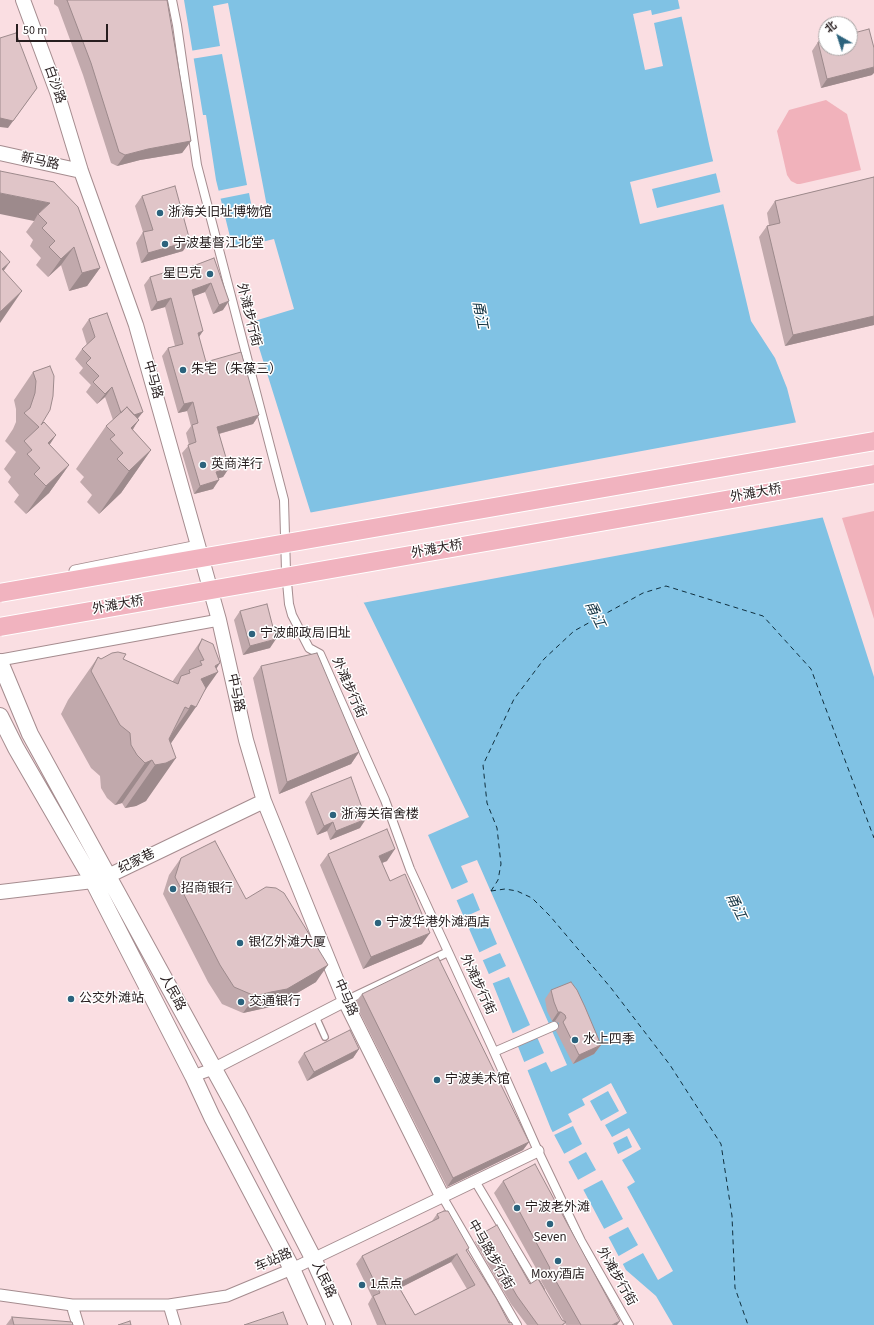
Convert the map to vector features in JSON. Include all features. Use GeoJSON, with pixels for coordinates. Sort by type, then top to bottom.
{"type":"FeatureCollection","features":[{"type":"Feature","properties":{"kind":"main road"},"geometry":{"type":"LineString","coordinates":[[0,593],[874,442]]}},
{"type":"Feature","properties":{"kind":"main road","name":"外滩大桥"},"geometry":{"type":"LineString","coordinates":[[0,627],[874,474]]}},
{"type":"Feature","properties":{"kind":"main road","name":"人民路"},"geometry":{"type":"LineString","coordinates":[[0,661],[30,734],[237,1111],[313,1258],[343,1325]]}},
{"type":"Feature","properties":{"kind":"main road","name":"人民路"},"geometry":{"type":"LineString","coordinates":[[0,716],[16,748],[93,881],[193,1076],[212,1117],[292,1269],[317,1325]]}},
{"type":"Feature","properties":{"kind":"street","name":"白沙路"},"geometry":{"type":"LineString","coordinates":[[23,0],[57,92],[81,171]]}},
{"type":"Feature","properties":{"kind":"street","name":"外滩步行街"},"geometry":{"type":"LineString","coordinates":[[172,0],[197,165],[284,500],[286,571],[289,604],[292,615],[309,648],[320,654],[385,800],[410,870],[538,1151],[581,1241],[629,1325]]}},
{"type":"Feature","properties":{"kind":"street","name":"新马路"},"geometry":{"type":"LineString","coordinates":[[0,153],[81,171]]}},
{"type":"Feature","properties":{"kind":"street","name":"中马路"},"geometry":{"type":"LineString","coordinates":[[81,171],[136,325],[219,620],[246,740],[264,800],[345,1001],[442,1196]]}},
{"type":"Feature","properties":{"kind":"street"},"geometry":{"type":"LineString","coordinates":[[0,587],[198,546]]}},
{"type":"Feature","properties":{"kind":"street"},"geometry":{"type":"LineString","coordinates":[[0,661],[219,620]]}},
{"type":"Feature","properties":{"kind":"street","name":"纪家巷"},"geometry":{"type":"LineString","coordinates":[[0,892],[93,881],[108,876],[264,800]]}},
{"type":"Feature","properties":{"kind":"street"},"geometry":{"type":"LineString","coordinates":[[193,1076],[213,1069],[345,1001],[448,952]]}},
{"type":"Feature","properties":{"kind":"street"},"geometry":{"type":"LineString","coordinates":[[494,1052],[554,1026]]}},
{"type":"Feature","properties":{"kind":"street","name":"车站路"},"geometry":{"type":"LineString","coordinates":[[0,1295],[72,1305],[169,1305],[227,1296],[292,1269],[538,1151]]}},
{"type":"Feature","properties":{"kind":"street"},"geometry":{"type":"LineString","coordinates":[[475,1181],[545,1298]]}},
{"type":"Feature","properties":{"kind":"street","name":"中马路步行街"},"geometry":{"type":"LineString","coordinates":[[442,1196],[518,1325]]}},
{"type":"Feature","properties":{"kind":"street"},"geometry":{"type":"LineString","coordinates":[[72,1305],[78,1325]]}},
{"type":"Feature","properties":{"kind":"street"},"geometry":{"type":"LineString","coordinates":[[169,1305],[175,1325]]}},
{"type":"Feature","properties":{"kind":"lane"},"geometry":{"type":"LineString","coordinates":[[316,1016],[325,1037]]}},
{"type":"Feature","properties":{"kind":"shaded area"},"geometry":{"type":"Polygon","coordinates":[[[826,100],[847,114],[861,170],[797,184],[791,181],[787,175],[777,131],[789,110],[826,100]]]}},
{"type":"Feature","properties":{"kind":"shaded area"},"geometry":{"type":"Polygon","coordinates":[[[874,511],[874,619],[842,518],[874,511]]]}},
{"type":"Feature","properties":{"kind":"water","name":"甬江"},"geometry":{"type":"Polygon","coordinates":[[[184,0],[678,0],[709,144],[751,321],[775,358],[787,388],[811,481],[874,677],[874,1325],[673,1325],[656,1296],[626,1270],[551,1129],[491,979],[428,835],[469,817],[365,605],[312,517],[251,322],[294,309],[274,239],[233,249],[216,180],[206,115],[203,115],[184,0]]]}},
{"type":"Feature","properties":{"kind":"pier"},"geometry":{"type":"Polygon","coordinates":[[[228,3],[269,217],[254,219],[249,193],[219,199],[217,191],[247,185],[222,54],[191,59],[190,51],[220,46],[213,6],[228,3]]]}},
{"type":"Feature","properties":{"kind":"pier"},"geometry":{"type":"Polygon","coordinates":[[[682,8],[684,16],[654,23],[663,66],[645,70],[633,14],[651,10],[652,15],[682,8]]]}},
{"type":"Feature","properties":{"kind":"pier"},"geometry":{"type":"Polygon","coordinates":[[[714,161],[717,173],[652,189],[657,208],[721,192],[724,204],[640,224],[630,182],[714,161]]]}},
{"type":"Feature","properties":{"kind":"pier"},"geometry":{"type":"Polygon","coordinates":[[[798,422],[813,480],[825,517],[362,603],[308,513],[798,422]]]}},
{"type":"Feature","properties":{"kind":"pier"},"geometry":{"type":"Polygon","coordinates":[[[477,860],[567,1065],[551,1072],[546,1062],[526,1071],[522,1063],[544,1053],[537,1037],[516,1047],[511,1034],[530,1025],[509,977],[491,984],[487,975],[506,966],[500,953],[481,961],[478,953],[497,944],[486,918],[466,926],[462,918],[480,910],[473,893],[455,901],[450,890],[468,882],[461,866],[477,860]]]}},
{"type":"Feature","properties":{"kind":"pier"},"geometry":{"type":"Polygon","coordinates":[[[611,1083],[627,1113],[605,1125],[612,1137],[629,1128],[641,1149],[622,1160],[635,1182],[627,1187],[673,1271],[658,1280],[643,1253],[621,1265],[617,1257],[638,1245],[628,1227],[607,1238],[602,1230],[623,1219],[602,1180],[581,1191],[576,1181],[596,1170],[586,1152],[566,1163],[562,1155],[582,1144],[573,1126],[552,1136],[551,1133],[572,1122],[568,1114],[585,1105],[582,1099],[611,1083]],[[608,1091],[590,1101],[601,1121],[619,1111],[608,1091]],[[627,1136],[613,1143],[618,1154],[632,1147],[627,1136]]]}},
{"type":"Feature","properties":{"kind":"building"},"geometry":{"type":"Polygon","coordinates":[[[67,0],[167,0],[191,141],[125,155],[119,152],[91,63],[67,0]]]}},
{"type":"Feature","properties":{"kind":"building"},"geometry":{"type":"Polygon","coordinates":[[[869,29],[874,48],[874,67],[827,79],[821,56],[858,56],[858,32],[869,29]]]}},
{"type":"Feature","properties":{"kind":"building"},"geometry":{"type":"Polygon","coordinates":[[[16,33],[37,88],[13,121],[0,118],[0,38],[16,33]]]}},
{"type":"Feature","properties":{"kind":"building"},"geometry":{"type":"Polygon","coordinates":[[[0,171],[54,182],[78,207],[100,268],[82,273],[74,247],[61,259],[49,247],[55,241],[42,228],[47,223],[38,214],[50,203],[0,193],[0,171]]]}},
{"type":"Feature","properties":{"kind":"building"},"geometry":{"type":"Polygon","coordinates":[[[874,177],[874,316],[793,335],[767,226],[780,223],[775,201],[874,177]]]}},
{"type":"Feature","properties":{"kind":"building"},"geometry":{"type":"Polygon","coordinates":[[[175,186],[190,241],[148,253],[143,232],[153,230],[142,196],[175,186]]]}},
{"type":"Feature","properties":{"kind":"building"},"geometry":{"type":"Polygon","coordinates":[[[0,251],[10,262],[2,269],[22,291],[0,312],[0,251]]]}},
{"type":"Feature","properties":{"kind":"building"},"geometry":{"type":"Polygon","coordinates":[[[214,258],[229,301],[219,305],[211,283],[192,290],[203,331],[198,333],[206,362],[241,352],[259,415],[217,427],[229,468],[216,472],[219,480],[200,486],[188,445],[196,442],[192,425],[198,423],[193,402],[184,404],[168,348],[183,344],[171,298],[157,302],[150,277],[180,268],[180,271],[214,258]]]}},
{"type":"Feature","properties":{"kind":"building"},"geometry":{"type":"Polygon","coordinates":[[[107,313],[143,412],[134,415],[127,407],[121,413],[112,387],[105,394],[93,382],[99,376],[86,363],[91,358],[82,349],[95,337],[89,319],[107,313]]]}},
{"type":"Feature","properties":{"kind":"building"},"geometry":{"type":"Polygon","coordinates":[[[50,366],[54,376],[53,396],[50,410],[41,425],[44,422],[56,435],[48,443],[69,465],[46,486],[34,474],[40,468],[27,454],[32,450],[24,441],[39,427],[24,413],[30,408],[35,393],[36,381],[33,372],[50,366]]]}},
{"type":"Feature","properties":{"kind":"building"},"geometry":{"type":"Polygon","coordinates":[[[127,407],[139,420],[131,428],[151,450],[129,471],[117,459],[123,453],[110,439],[115,435],[106,426],[127,407]]]}},
{"type":"Feature","properties":{"kind":"building"},"geometry":{"type":"Polygon","coordinates":[[[267,604],[276,639],[250,646],[240,611],[267,604]]]}},
{"type":"Feature","properties":{"kind":"building"},"geometry":{"type":"Polygon","coordinates":[[[202,639],[213,644],[220,663],[215,666],[218,672],[201,679],[206,688],[196,707],[191,705],[189,709],[185,707],[169,739],[176,758],[166,763],[155,765],[152,760],[145,763],[137,755],[131,745],[130,733],[120,725],[91,671],[98,657],[101,659],[112,653],[118,652],[126,654],[123,659],[178,684],[181,676],[190,673],[189,670],[202,665],[200,661],[204,660],[198,648],[202,639]]]}},
{"type":"Feature","properties":{"kind":"building"},"geometry":{"type":"Polygon","coordinates":[[[317,653],[359,752],[287,782],[261,666],[317,653]]]}},
{"type":"Feature","properties":{"kind":"building","name":"浙海关宿舍楼"},"geometry":{"type":"Polygon","coordinates":[[[351,777],[366,819],[336,831],[333,822],[324,826],[311,793],[351,777]]]}},
{"type":"Feature","properties":{"kind":"building","name":"宁波华港外滩酒店"},"geometry":{"type":"Polygon","coordinates":[[[387,829],[395,849],[379,856],[390,881],[405,874],[430,933],[371,957],[328,854],[387,829]]]}},
{"type":"Feature","properties":{"kind":"building","name":"银亿外滩大厦"},"geometry":{"type":"Polygon","coordinates":[[[215,841],[246,899],[266,887],[276,888],[284,893],[328,965],[287,989],[255,996],[234,987],[220,965],[175,877],[181,858],[215,841]]]}},
{"type":"Feature","properties":{"kind":"building","name":"宁波美术馆"},"geometry":{"type":"Polygon","coordinates":[[[438,957],[529,1142],[453,1178],[362,994],[438,957]]]}},
{"type":"Feature","properties":{"kind":"building"},"geometry":{"type":"Polygon","coordinates":[[[571,982],[577,990],[601,1045],[579,1055],[563,1022],[566,1018],[565,1015],[558,1012],[551,990],[571,982]]]}},
{"type":"Feature","properties":{"kind":"building"},"geometry":{"type":"Polygon","coordinates":[[[350,1030],[359,1049],[314,1072],[304,1053],[350,1030]]]}},
{"type":"Feature","properties":{"kind":"building"},"geometry":{"type":"Polygon","coordinates":[[[535,1164],[620,1321],[612,1325],[581,1325],[549,1269],[550,1268],[503,1181],[535,1164]]]}},
{"type":"Feature","properties":{"kind":"building"},"geometry":{"type":"Polygon","coordinates":[[[448,1211],[469,1248],[466,1250],[496,1298],[509,1323],[511,1322],[513,1325],[386,1325],[373,1296],[380,1293],[362,1256],[439,1218],[437,1214],[448,1211]],[[457,1254],[397,1284],[415,1315],[475,1285],[457,1254]]]}},
{"type":"Feature","properties":{"kind":"building"},"geometry":{"type":"Polygon","coordinates":[[[497,1225],[530,1284],[538,1279],[562,1320],[566,1322],[562,1325],[538,1325],[517,1296],[481,1234],[497,1225]]]}},
{"type":"Feature","properties":{"kind":"building"},"geometry":{"type":"Polygon","coordinates":[[[283,1312],[288,1325],[244,1325],[283,1312]]]}},
{"type":"Feature","properties":{"kind":"building"},"geometry":{"type":"Polygon","coordinates":[[[12,1317],[72,1322],[73,1325],[14,1325],[12,1317]]]}},
{"type":"Feature","properties":{"kind":"building"},"geometry":{"type":"Polygon","coordinates":[[[130,1321],[131,1325],[118,1325],[130,1321]]]}},
{"type":"Feature","properties":{"kind":"ferry route"},"geometry":{"type":"LineString","coordinates":[[491,891],[498,880],[501,864],[497,828],[487,803],[483,765],[514,699],[544,659],[574,631],[643,593],[666,586],[763,616],[811,669],[874,838]]}},
{"type":"Feature","properties":{"kind":"ferry route"},"geometry":{"type":"LineString","coordinates":[[491,891],[505,889],[517,891],[532,898],[550,916],[611,988],[670,1065],[721,1144],[732,1216],[735,1288],[748,1325]]}},
{"type":"Feature","properties":{"kind":"place","name":"浙海关旧址博物馆"},"geometry":{"type":"Point","coordinates":[160,213]}},
{"type":"Feature","properties":{"kind":"place","name":"宁波基督江北堂"},"geometry":{"type":"Point","coordinates":[165,244]}},
{"type":"Feature","properties":{"kind":"place","name":"星巴克"},"geometry":{"type":"Point","coordinates":[210,274]}},
{"type":"Feature","properties":{"kind":"place","name":"朱宅（朱葆三）"},"geometry":{"type":"Point","coordinates":[183,370]}},
{"type":"Feature","properties":{"kind":"place","name":"英商洋行"},"geometry":{"type":"Point","coordinates":[203,465]}},
{"type":"Feature","properties":{"kind":"place","name":"宁波邮政局旧址"},"geometry":{"type":"Point","coordinates":[252,634]}},
{"type":"Feature","properties":{"kind":"place","name":"浙海关宿舍楼"},"geometry":{"type":"Point","coordinates":[333,815]}},
{"type":"Feature","properties":{"kind":"place","name":"招商银行"},"geometry":{"type":"Point","coordinates":[173,889]}},
{"type":"Feature","properties":{"kind":"place","name":"宁波华港外滩酒店"},"geometry":{"type":"Point","coordinates":[378,923]}},
{"type":"Feature","properties":{"kind":"place","name":"银亿外滩大厦"},"geometry":{"type":"Point","coordinates":[240,943]}},
{"type":"Feature","properties":{"kind":"place","name":"公交外滩站"},"geometry":{"type":"Point","coordinates":[71,999]}},
{"type":"Feature","properties":{"kind":"place","name":"交通银行"},"geometry":{"type":"Point","coordinates":[241,1002]}},
{"type":"Feature","properties":{"kind":"place","name":"水上四季"},"geometry":{"type":"Point","coordinates":[575,1040]}},
{"type":"Feature","properties":{"kind":"place","name":"宁波美术馆"},"geometry":{"type":"Point","coordinates":[437,1080]}},
{"type":"Feature","properties":{"kind":"place","name":"宁波老外滩"},"geometry":{"type":"Point","coordinates":[517,1208]}},
{"type":"Feature","properties":{"kind":"place","name":"Seven"},"geometry":{"type":"Point","coordinates":[550,1224]}},
{"type":"Feature","properties":{"kind":"place","name":"Moxy酒店"},"geometry":{"type":"Point","coordinates":[558,1261]}},
{"type":"Feature","properties":{"kind":"place","name":"1点点"},"geometry":{"type":"Point","coordinates":[362,1285]}}]}
